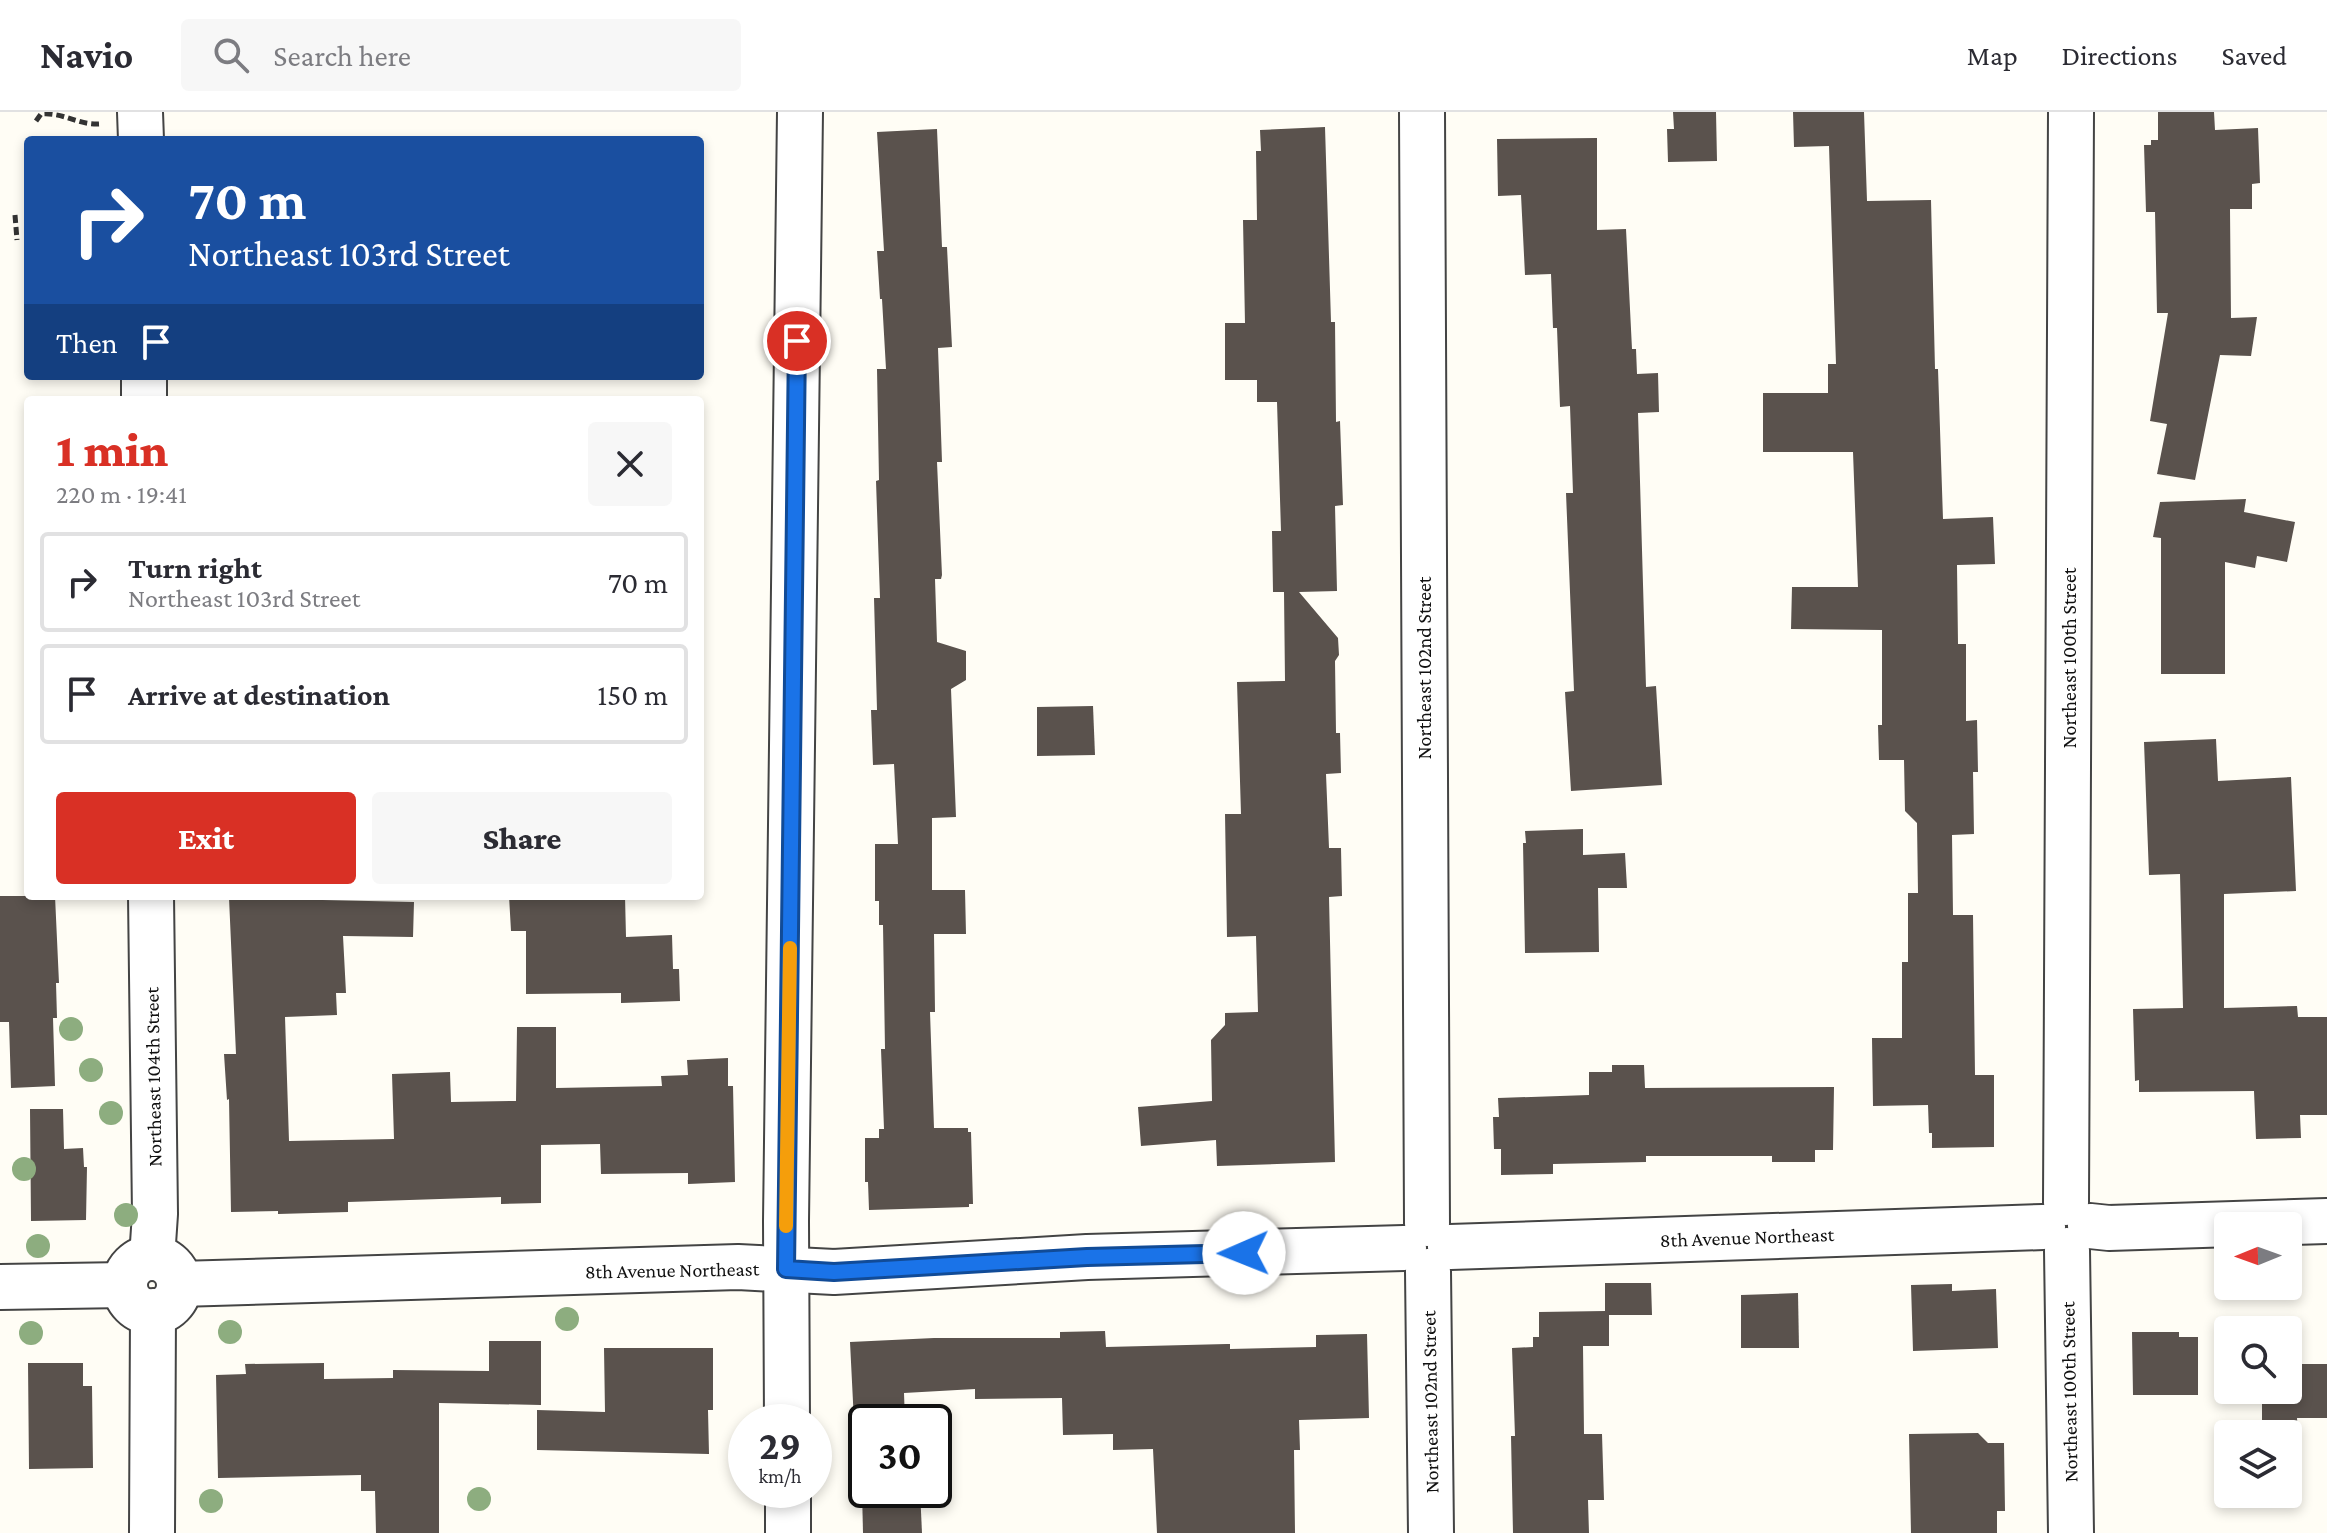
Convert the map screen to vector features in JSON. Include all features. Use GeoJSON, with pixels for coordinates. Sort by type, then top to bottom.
{"type":"FeatureCollection","features":[{"type":"Feature","properties":{"kind":"street"},"geometry":{"type":"LineString","coordinates":[[140,112],[141,136]]}},
{"type":"Feature","properties":{"kind":"street"},"geometry":{"type":"LineString","coordinates":[[787,1404],[800,112]]}},
{"type":"Feature","properties":{"kind":"street","name":"Northeast 102nd Street"},"geometry":{"type":"LineString","coordinates":[[1422,112],[1431,1533]]}},
{"type":"Feature","properties":{"kind":"street","name":"Northeast 100th Street"},"geometry":{"type":"LineString","coordinates":[[2071,112],[2066,1227],[2071,1533]]}},
{"type":"Feature","properties":{"kind":"street","name":"Northeast 104th Street"},"geometry":{"type":"LineString","coordinates":[[151,900],[155,1214],[152,1533]]}},
{"type":"Feature","properties":{"kind":"street","name":"8th Avenue Northeast"},"geometry":{"type":"LineString","coordinates":[[0,1287],[738,1267],[834,1272],[1087,1257],[2327,1221]]}},
{"type":"Feature","properties":{"kind":"street"},"geometry":{"type":"LineString","coordinates":[[788,1508],[788,1533]]}},
{"type":"Feature","properties":{"kind":"path"},"geometry":{"type":"LineString","coordinates":[[36,121],[41,114],[56,113],[81,124],[97,125]]}},
{"type":"Feature","properties":{"kind":"path"},"geometry":{"type":"LineString","coordinates":[[15,215],[17,240]]}},
{"type":"Feature","properties":{"kind":"building"},"geometry":{"type":"Polygon","coordinates":[[[1673,112],[1716,112],[1717,161],[1668,162],[1667,129],[1674,129],[1673,112]]]}},
{"type":"Feature","properties":{"kind":"building"},"geometry":{"type":"Polygon","coordinates":[[[1793,112],[1864,112],[1867,201],[1931,200],[1943,519],[1993,517],[1995,564],[1957,565],[1958,644],[1966,644],[1966,721],[1977,720],[1978,772],[1973,772],[1974,834],[1952,835],[1953,915],[1973,915],[1975,1075],[1994,1075],[1994,1147],[1932,1148],[1928,1105],[1873,1106],[1872,1038],[1902,1038],[1902,962],[1908,962],[1908,893],[1918,893],[1917,823],[1905,811],[1904,760],[1879,760],[1882,630],[1791,629],[1792,587],[1858,587],[1853,452],[1763,452],[1763,393],[1828,393],[1828,364],[1836,364],[1829,146],[1794,147],[1793,112]]]}},
{"type":"Feature","properties":{"kind":"building"},"geometry":{"type":"Polygon","coordinates":[[[2158,112],[2214,112],[2215,130],[2258,128],[2260,183],[2252,184],[2252,209],[2230,209],[2231,318],[2257,317],[2251,356],[2220,355],[2195,480],[2157,474],[2167,424],[2150,421],[2168,313],[2157,313],[2155,212],[2146,212],[2144,145],[2158,140],[2158,112]]]}},
{"type":"Feature","properties":{"kind":"building"},"geometry":{"type":"Polygon","coordinates":[[[1325,127],[1331,322],[1335,322],[1336,422],[1340,421],[1343,505],[1335,506],[1337,591],[1299,592],[1338,638],[1339,655],[1335,661],[1336,733],[1340,733],[1341,773],[1326,774],[1329,848],[1341,848],[1342,896],[1329,897],[1335,1162],[1217,1166],[1216,1140],[1141,1146],[1138,1107],[1212,1101],[1211,1040],[1225,1025],[1225,1013],[1258,1012],[1256,936],[1227,937],[1225,814],[1241,814],[1237,682],[1285,681],[1284,592],[1273,592],[1272,531],[1281,531],[1277,402],[1257,402],[1257,380],[1225,380],[1225,323],[1245,323],[1243,220],[1257,220],[1256,151],[1261,151],[1260,130],[1325,127]]]}},
{"type":"Feature","properties":{"kind":"building"},"geometry":{"type":"Polygon","coordinates":[[[937,129],[942,247],[947,247],[952,347],[938,348],[942,462],[937,462],[942,575],[941,579],[935,579],[937,642],[966,651],[966,680],[951,689],[956,817],[932,818],[932,890],[965,890],[966,934],[934,934],[935,1012],[930,1012],[934,1128],[968,1128],[971,1132],[973,1204],[969,1207],[869,1210],[868,1182],[865,1182],[865,1138],[879,1138],[879,1129],[884,1129],[881,1049],[885,1049],[883,925],[879,925],[879,901],[875,901],[875,844],[898,844],[894,764],[873,765],[871,710],[877,710],[874,598],[880,598],[876,481],[879,480],[877,369],[886,369],[877,251],[884,251],[877,132],[937,129]]]}},
{"type":"Feature","properties":{"kind":"building"},"geometry":{"type":"Polygon","coordinates":[[[1597,138],[1597,230],[1626,229],[1632,349],[1636,349],[1637,374],[1658,373],[1659,412],[1638,413],[1646,687],[1656,686],[1662,785],[1571,791],[1565,692],[1574,691],[1566,493],[1573,493],[1570,406],[1560,407],[1551,274],[1525,275],[1521,195],[1498,196],[1497,139],[1597,138]]]}},
{"type":"Feature","properties":{"kind":"building"},"geometry":{"type":"Polygon","coordinates":[[[2246,499],[2244,512],[2295,522],[2287,562],[2257,556],[2255,568],[2225,562],[2225,674],[2161,674],[2161,538],[2153,537],[2160,502],[2246,499]]]}},
{"type":"Feature","properties":{"kind":"building"},"geometry":{"type":"Polygon","coordinates":[[[1093,706],[1095,755],[1037,756],[1037,707],[1093,706]]]}},
{"type":"Feature","properties":{"kind":"building"},"geometry":{"type":"Polygon","coordinates":[[[2216,739],[2218,781],[2291,777],[2296,891],[2224,894],[2224,1008],[2297,1006],[2298,1017],[2327,1017],[2327,1115],[2300,1115],[2301,1138],[2256,1139],[2254,1091],[2139,1092],[2139,1080],[2135,1081],[2133,1009],[2183,1008],[2180,874],[2149,875],[2144,742],[2216,739]]]}},
{"type":"Feature","properties":{"kind":"building"},"geometry":{"type":"Polygon","coordinates":[[[1583,829],[1583,855],[1625,853],[1627,888],[1598,888],[1599,952],[1525,953],[1525,831],[1583,829]]]}},
{"type":"Feature","properties":{"kind":"building"},"geometry":{"type":"Polygon","coordinates":[[[0,896],[55,900],[59,983],[56,983],[57,1018],[53,1018],[55,1086],[11,1088],[9,1022],[0,1022],[0,896]]]}},
{"type":"Feature","properties":{"kind":"building"},"geometry":{"type":"Polygon","coordinates":[[[229,900],[414,902],[413,937],[343,936],[346,993],[336,993],[337,1015],[285,1017],[289,1141],[394,1139],[392,1074],[450,1072],[451,1102],[516,1101],[517,1027],[556,1027],[556,1088],[662,1086],[661,1076],[688,1075],[687,1060],[728,1058],[728,1086],[733,1086],[735,1182],[688,1184],[688,1173],[601,1174],[600,1144],[541,1145],[541,1203],[501,1204],[501,1197],[348,1202],[348,1212],[231,1212],[229,1099],[224,1054],[236,1054],[229,900]]]}},
{"type":"Feature","properties":{"kind":"building"},"geometry":{"type":"Polygon","coordinates":[[[509,900],[625,900],[626,937],[672,935],[673,969],[679,969],[680,1001],[621,1003],[621,993],[526,994],[526,931],[511,931],[509,900]]]}},
{"type":"Feature","properties":{"kind":"building"},"geometry":{"type":"Polygon","coordinates":[[[1612,1065],[1644,1065],[1645,1088],[1834,1087],[1833,1150],[1815,1150],[1815,1162],[1772,1162],[1772,1156],[1646,1156],[1646,1162],[1553,1164],[1553,1174],[1501,1175],[1501,1149],[1494,1149],[1493,1117],[1499,1117],[1498,1098],[1589,1095],[1589,1072],[1612,1072],[1612,1065]]]}},
{"type":"Feature","properties":{"kind":"building"},"geometry":{"type":"Polygon","coordinates":[[[30,1109],[63,1109],[64,1149],[83,1148],[84,1167],[87,1167],[86,1220],[31,1221],[30,1109]]]}},
{"type":"Feature","properties":{"kind":"building"},"geometry":{"type":"Polygon","coordinates":[[[1605,1283],[1651,1283],[1652,1315],[1609,1315],[1609,1346],[1583,1346],[1584,1434],[1602,1434],[1604,1500],[1588,1500],[1589,1533],[1513,1533],[1511,1436],[1515,1436],[1512,1348],[1533,1347],[1533,1337],[1539,1337],[1539,1312],[1605,1311],[1605,1283]]]}},
{"type":"Feature","properties":{"kind":"building"},"geometry":{"type":"Polygon","coordinates":[[[1952,1284],[1952,1291],[1996,1289],[1998,1348],[1913,1351],[1911,1285],[1952,1284]]]}},
{"type":"Feature","properties":{"kind":"building"},"geometry":{"type":"Polygon","coordinates":[[[1798,1293],[1799,1348],[1741,1348],[1741,1295],[1798,1293]]]}},
{"type":"Feature","properties":{"kind":"building"},"geometry":{"type":"Polygon","coordinates":[[[1105,1331],[1106,1347],[1230,1344],[1230,1349],[1316,1347],[1316,1335],[1367,1334],[1369,1418],[1299,1420],[1300,1450],[1294,1450],[1295,1533],[1157,1533],[1153,1449],[1113,1450],[1113,1434],[1063,1435],[1062,1398],[975,1399],[975,1389],[904,1393],[904,1404],[853,1404],[850,1342],[1060,1338],[1060,1332],[1105,1331]]]}},
{"type":"Feature","properties":{"kind":"building"},"geometry":{"type":"Polygon","coordinates":[[[2132,1332],[2179,1332],[2179,1337],[2198,1337],[2198,1395],[2133,1395],[2132,1332]]]}},
{"type":"Feature","properties":{"kind":"building"},"geometry":{"type":"Polygon","coordinates":[[[489,1341],[541,1341],[541,1405],[439,1403],[439,1533],[376,1533],[375,1491],[361,1491],[361,1475],[218,1478],[216,1375],[246,1374],[245,1364],[324,1363],[324,1379],[393,1378],[393,1370],[489,1371],[489,1341]]]}},
{"type":"Feature","properties":{"kind":"building"},"geometry":{"type":"Polygon","coordinates":[[[604,1348],[713,1348],[713,1410],[708,1410],[709,1454],[537,1450],[537,1410],[605,1412],[604,1348]]]}},
{"type":"Feature","properties":{"kind":"building"},"geometry":{"type":"Polygon","coordinates":[[[28,1363],[83,1363],[83,1386],[92,1386],[93,1468],[29,1469],[28,1363]]]}},
{"type":"Feature","properties":{"kind":"building"},"geometry":{"type":"Polygon","coordinates":[[[2302,1364],[2327,1364],[2327,1418],[2262,1420],[2262,1404],[2302,1404],[2302,1364]]]}},
{"type":"Feature","properties":{"kind":"building"},"geometry":{"type":"Polygon","coordinates":[[[1978,1433],[1988,1443],[2004,1443],[2005,1511],[1997,1511],[1997,1533],[1911,1533],[1909,1434],[1978,1433]]]}},
{"type":"Feature","properties":{"kind":"building"},"geometry":{"type":"Polygon","coordinates":[[[862,1508],[921,1508],[922,1533],[863,1533],[862,1508]]]}},
{"type":"Feature","properties":{"kind":"slow traffic"},"geometry":{"type":"LineString","coordinates":[[786,1226],[790,948]]}},
{"type":"Feature","properties":{"kind":"route"},"geometry":{"type":"LineString","coordinates":[[797,341],[786,1269],[834,1272],[1087,1257],[1244,1253]]}}]}
